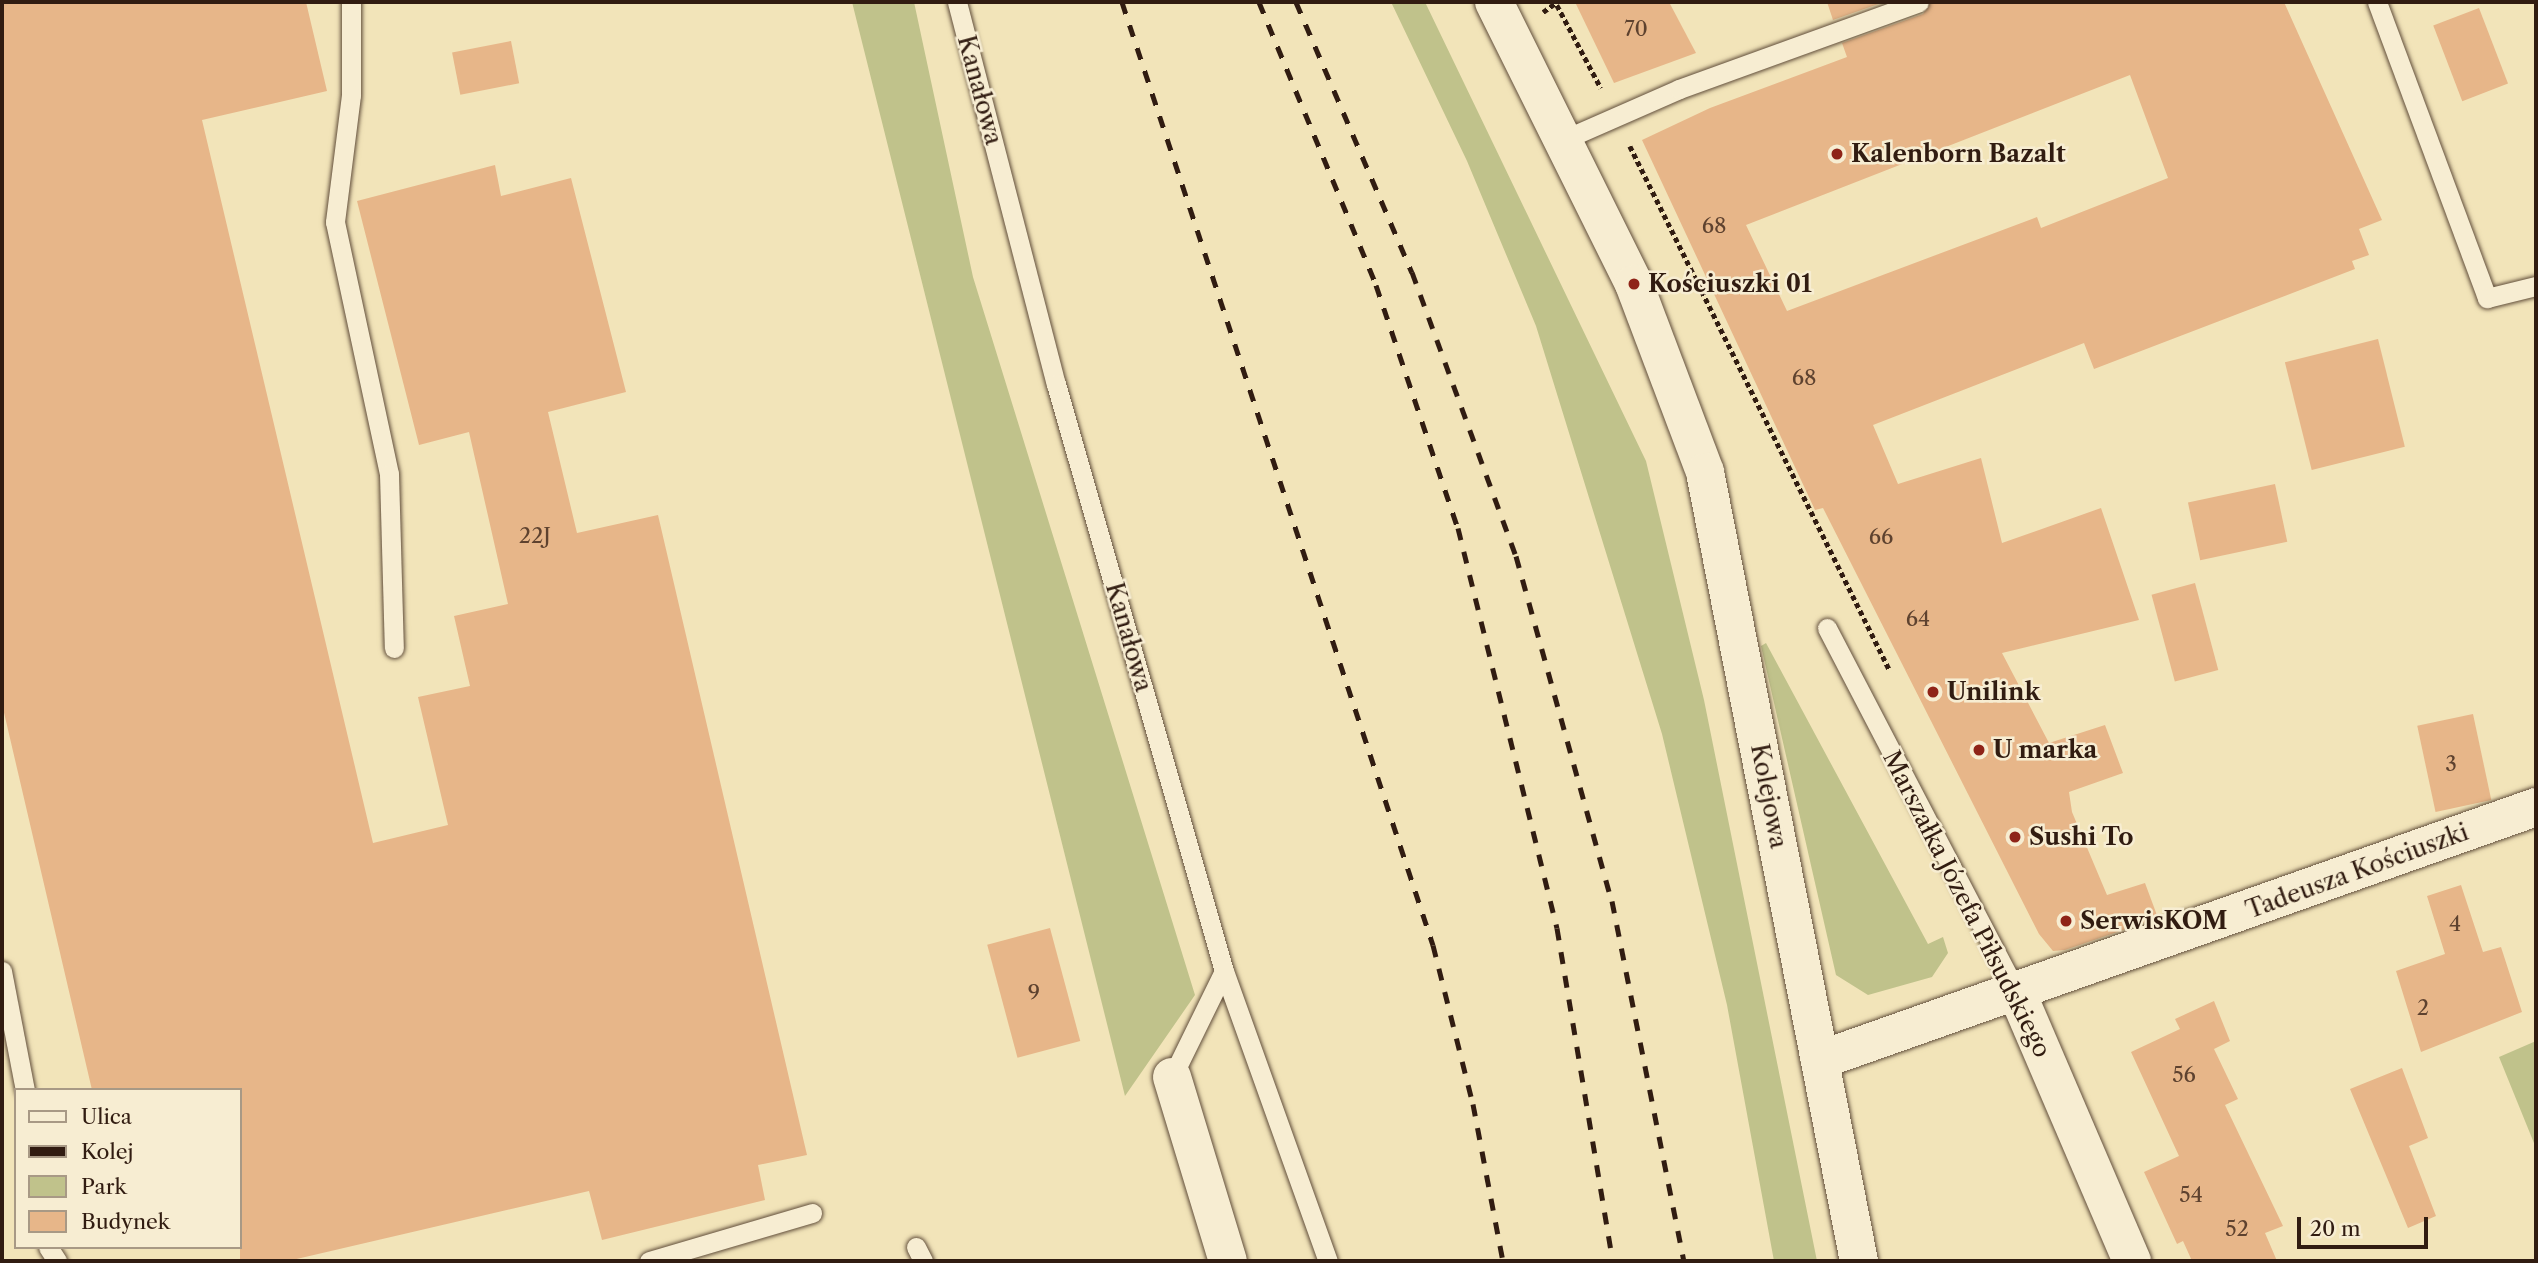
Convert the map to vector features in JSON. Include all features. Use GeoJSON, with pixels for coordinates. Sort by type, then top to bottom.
{"type":"FeatureCollection","features":[{"type":"Feature","properties":{"kind":"street"},"geometry":{"type":"LineString","coordinates":[[1494,2],[1563,140]]}},
{"type":"Feature","properties":{"kind":"street","name":"Kolejowa"},"geometry":{"type":"LineString","coordinates":[[1563,140],[1657,337],[1705,472],[1859,1261]]}},
{"type":"Feature","properties":{"kind":"street","name":"Tadeusza Kościuszki"},"geometry":{"type":"LineString","coordinates":[[1820,1060],[2017,993],[2536,807]]}},
{"type":"Feature","properties":{"kind":"street","name":"Marszałka Józefa Piłsudskiego"},"geometry":{"type":"LineString","coordinates":[[2017,993],[2133,1261]]}},
{"type":"Feature","properties":{"kind":"street"},"geometry":{"type":"LineString","coordinates":[[1172,1077],[1228,1261]]}},
{"type":"Feature","properties":{"kind":"lane"},"geometry":{"type":"LineString","coordinates":[[351,2],[351,94],[335,222],[389,474],[394,648]]}},
{"type":"Feature","properties":{"kind":"lane","name":"Kanałowa"},"geometry":{"type":"LineString","coordinates":[[957,2],[1056,384],[1224,971],[1328,1261]]}},
{"type":"Feature","properties":{"kind":"lane"},"geometry":{"type":"LineString","coordinates":[[1563,140],[1616,117],[1919,2]]}},
{"type":"Feature","properties":{"kind":"lane"},"geometry":{"type":"LineString","coordinates":[[2376,2],[2487,298],[2536,286]]}},
{"type":"Feature","properties":{"kind":"lane","name":"Marszałka Józefa Piłsudskiego"},"geometry":{"type":"LineString","coordinates":[[1827,628],[2017,993]]}},
{"type":"Feature","properties":{"kind":"lane"},"geometry":{"type":"LineString","coordinates":[[2,971],[25,1088]]}},
{"type":"Feature","properties":{"kind":"lane"},"geometry":{"type":"LineString","coordinates":[[1172,1077],[1224,971]]}},
{"type":"Feature","properties":{"kind":"lane"},"geometry":{"type":"LineString","coordinates":[[649,1261],[812,1213]]}},
{"type":"Feature","properties":{"kind":"path"},"geometry":{"type":"LineString","coordinates":[[1557,5],[1616,117],[1893,677]]}},
{"type":"Feature","properties":{"kind":"green space"},"geometry":{"type":"Polygon","coordinates":[[[852,2],[914,2],[973,277],[1195,995],[1125,1096],[852,2]]]}},
{"type":"Feature","properties":{"kind":"green space"},"geometry":{"type":"Polygon","coordinates":[[[1391,2],[1425,2],[1646,461],[1704,700],[1817,1261],[1774,1261],[1727,1005],[1662,734],[1536,326],[1467,161],[1391,2]]]}},
{"type":"Feature","properties":{"kind":"green space"},"geometry":{"type":"Polygon","coordinates":[[[1766,643],[1928,944],[1943,937],[1948,953],[1932,977],[1868,995],[1836,975],[1761,646],[1766,643]]]}},
{"type":"Feature","properties":{"kind":"green space"},"geometry":{"type":"Polygon","coordinates":[[[2536,1041],[2536,1148],[2499,1057],[2536,1041]]]}},
{"type":"Feature","properties":{"kind":"building"},"geometry":{"type":"Polygon","coordinates":[[[2,2],[306,2],[327,91],[202,120],[373,843],[448,825],[418,697],[470,686],[454,616],[508,604],[469,432],[419,445],[357,201],[495,165],[501,196],[571,178],[626,392],[548,412],[577,533],[658,515],[807,1155],[758,1165],[765,1200],[602,1240],[589,1191],[288,1261],[240,1261],[242,1088],[92,1088],[2,704],[2,2]]]}},
{"type":"Feature","properties":{"kind":"building"},"geometry":{"type":"Polygon","coordinates":[[[1575,2],[1669,2],[1696,53],[1614,83],[1575,2]]]}},
{"type":"Feature","properties":{"kind":"building"},"geometry":{"type":"Polygon","coordinates":[[[1827,2],[1884,2],[1833,20],[1827,2]]]}},
{"type":"Feature","properties":{"kind":"building"},"geometry":{"type":"Polygon","coordinates":[[[1931,2],[2284,2],[2382,220],[2359,229],[2369,255],[2352,261],[2355,269],[2094,369],[2084,343],[1873,425],[1898,484],[1981,458],[2002,543],[2101,508],[2139,620],[2002,653],[2049,743],[2105,725],[2123,773],[2069,792],[2072,812],[2107,895],[2145,883],[2158,918],[2065,950],[2053,951],[2039,934],[1823,508],[1815,510],[1642,140],[1710,108],[1847,57],[1842,43],[1923,14],[1931,2]],[[2130,75],[1746,225],[1787,311],[2037,217],[2041,228],[2168,178],[2130,75]]]}},
{"type":"Feature","properties":{"kind":"building"},"geometry":{"type":"Polygon","coordinates":[[[2479,8],[2508,84],[2462,101],[2433,26],[2479,8]]]}},
{"type":"Feature","properties":{"kind":"building"},"geometry":{"type":"Polygon","coordinates":[[[511,41],[519,83],[460,95],[452,52],[511,41]]]}},
{"type":"Feature","properties":{"kind":"building"},"geometry":{"type":"Polygon","coordinates":[[[2378,339],[2405,447],[2312,470],[2285,362],[2378,339]]]}},
{"type":"Feature","properties":{"kind":"building"},"geometry":{"type":"Polygon","coordinates":[[[2275,484],[2287,542],[2200,560],[2188,503],[2275,484]]]}},
{"type":"Feature","properties":{"kind":"building"},"geometry":{"type":"Polygon","coordinates":[[[2195,583],[2218,670],[2175,682],[2152,595],[2195,583]]]}},
{"type":"Feature","properties":{"kind":"building"},"geometry":{"type":"Polygon","coordinates":[[[2473,714],[2491,800],[2436,812],[2417,726],[2473,714]]]}},
{"type":"Feature","properties":{"kind":"building"},"geometry":{"type":"Polygon","coordinates":[[[2461,885],[2483,952],[2501,947],[2522,1012],[2421,1052],[2396,971],[2445,954],[2427,896],[2461,885]]]}},
{"type":"Feature","properties":{"kind":"building"},"geometry":{"type":"Polygon","coordinates":[[[1050,928],[1080,1041],[1017,1058],[987,945],[1050,928]]]}},
{"type":"Feature","properties":{"kind":"building"},"geometry":{"type":"Polygon","coordinates":[[[2214,1001],[2230,1041],[2214,1049],[2238,1099],[2225,1105],[2283,1226],[2265,1233],[2277,1261],[2192,1261],[2183,1241],[2177,1244],[2144,1172],[2179,1156],[2131,1052],[2180,1029],[2175,1019],[2214,1001]]]}},
{"type":"Feature","properties":{"kind":"building"},"geometry":{"type":"Polygon","coordinates":[[[2402,1068],[2428,1138],[2409,1146],[2436,1216],[2408,1228],[2350,1089],[2402,1068]]]}},
{"type":"Feature","properties":{"kind":"railway"},"geometry":{"type":"LineString","coordinates":[[1122,2],[1433,945],[1473,1104],[1503,1261]]}},
{"type":"Feature","properties":{"kind":"railway"},"geometry":{"type":"LineString","coordinates":[[1259,2],[1376,285],[1458,528],[1557,928],[1613,1261]]}},
{"type":"Feature","properties":{"kind":"railway"},"geometry":{"type":"LineString","coordinates":[[1296,2],[1412,272],[1516,556],[1612,901],[1684,1261]]}},
{"type":"Feature","properties":{"kind":"place","name":"Kalenborn Bazalt"},"geometry":{"type":"Point","coordinates":[1837,154]}},
{"type":"Feature","properties":{"kind":"place","name":"Kościuszki 01"},"geometry":{"type":"Point","coordinates":[1634,284]}},
{"type":"Feature","properties":{"kind":"place","name":"Unilink"},"geometry":{"type":"Point","coordinates":[1933,692]}},
{"type":"Feature","properties":{"kind":"place","name":"U marka"},"geometry":{"type":"Point","coordinates":[1979,750]}},
{"type":"Feature","properties":{"kind":"place","name":"Sushi To"},"geometry":{"type":"Point","coordinates":[2015,837]}},
{"type":"Feature","properties":{"kind":"place","name":"SerwisKOM"},"geometry":{"type":"Point","coordinates":[2066,921]}}]}
